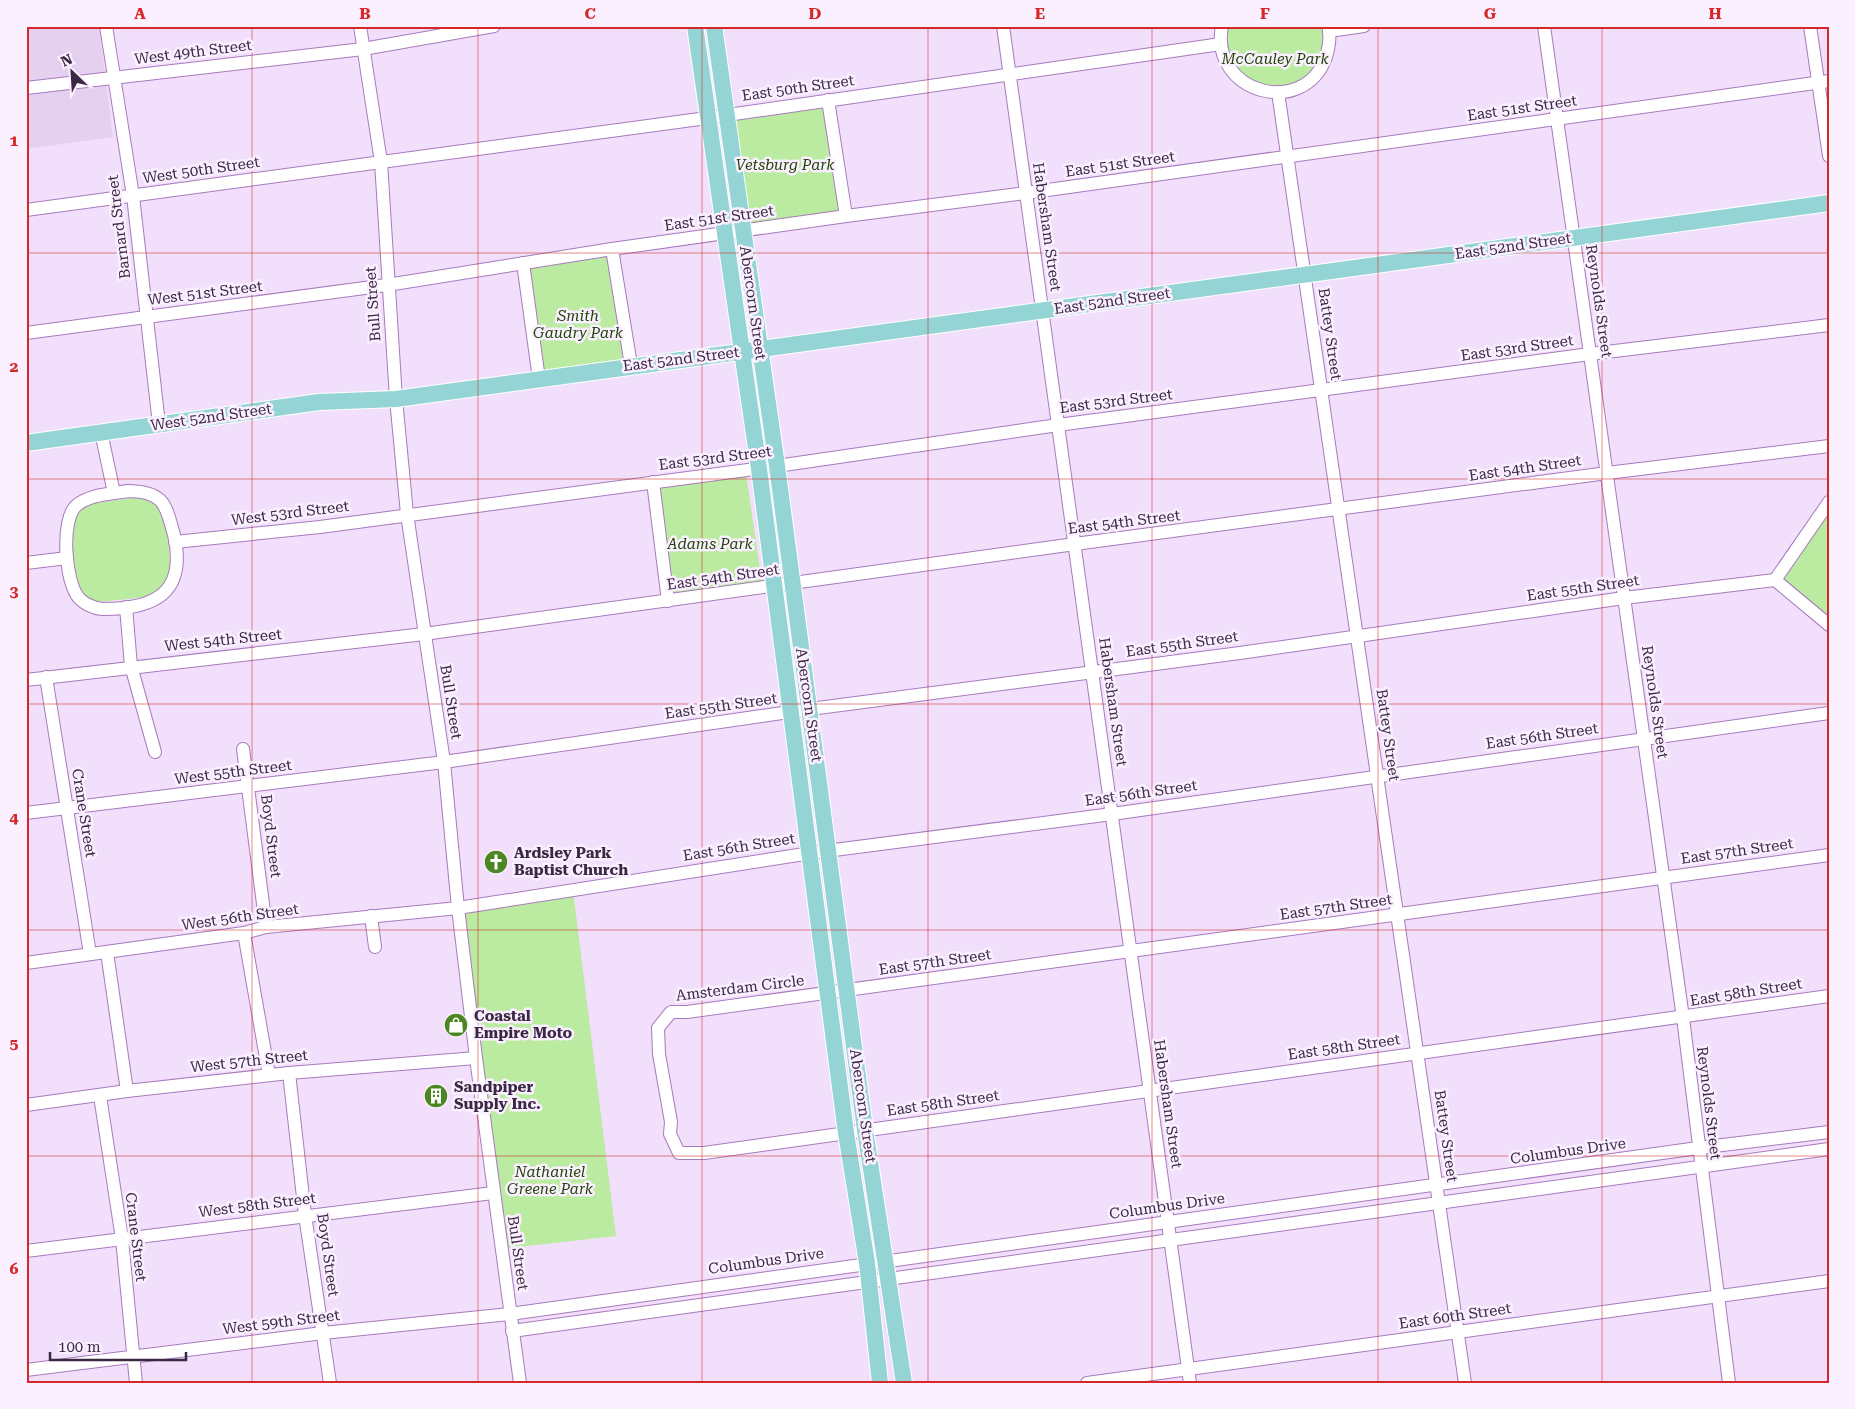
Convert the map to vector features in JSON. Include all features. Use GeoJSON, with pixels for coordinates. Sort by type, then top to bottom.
{"type":"FeatureCollection","features":[{"type":"Feature","properties":{"kind":"main road","name":"Abercorn Street"},"geometry":{"type":"LineString","coordinates":[[695,26],[759,468],[773,587],[811,853],[846,1133],[867,1263],[880,1383]]}},
{"type":"Feature","properties":{"kind":"main road","name":"Abercorn Street"},"geometry":{"type":"LineString","coordinates":[[714,26],[777,466],[791,584],[810,709],[865,1130],[887,1261],[904,1383]]}},
{"type":"Feature","properties":{"kind":"main road","name":"East 52nd Street"},"geometry":{"type":"LineString","coordinates":[[396,399],[631,365],[742,352],[1829,203]]}},
{"type":"Feature","properties":{"kind":"main road","name":"West 52nd Street"},"geometry":{"type":"LineString","coordinates":[[26,443],[319,402],[396,399]]}},
{"type":"Feature","properties":{"kind":"street","name":"Barnard Street"},"geometry":{"type":"LineString","coordinates":[[106,26],[133,196],[160,424]]}},
{"type":"Feature","properties":{"kind":"street","name":"Bull Street"},"geometry":{"type":"LineString","coordinates":[[360,26],[381,162],[387,285],[408,514],[444,762],[458,908],[476,1058],[520,1383]]}},
{"type":"Feature","properties":{"kind":"street","name":"West 49th Street"},"geometry":{"type":"LineString","coordinates":[[26,88],[363,49],[494,26]]}},
{"type":"Feature","properties":{"kind":"street","name":"Habersham Street"},"geometry":{"type":"LineString","coordinates":[[1003,26],[1190,1383]]}},
{"type":"Feature","properties":{"kind":"street"},"geometry":{"type":"LineString","coordinates":[[1222,26],[1221,44],[1229,68],[1239,79],[1263,91],[1278,92],[1292,90],[1316,74],[1324,63],[1329,48],[1329,29],[1364,26]]}},
{"type":"Feature","properties":{"kind":"street","name":"Reynolds Street"},"geometry":{"type":"LineString","coordinates":[[1544,26],[1683,1018],[1728,1383]]}},
{"type":"Feature","properties":{"kind":"street"},"geometry":{"type":"LineString","coordinates":[[1810,26],[1824,82],[1829,156]]}},
{"type":"Feature","properties":{"kind":"street","name":"East 50th Street"},"geometry":{"type":"LineString","coordinates":[[381,162],[707,118],[1221,44]]}},
{"type":"Feature","properties":{"kind":"street","name":"East 51st Street"},"geometry":{"type":"LineString","coordinates":[[387,285],[612,249],[1824,82]]}},
{"type":"Feature","properties":{"kind":"street","name":"Battey Street"},"geometry":{"type":"LineString","coordinates":[[1278,92],[1465,1383]]}},
{"type":"Feature","properties":{"kind":"street"},"geometry":{"type":"LineString","coordinates":[[828,100],[846,216]]}},
{"type":"Feature","properties":{"kind":"street","name":"West 50th Street"},"geometry":{"type":"LineString","coordinates":[[26,210],[381,162]]}},
{"type":"Feature","properties":{"kind":"street"},"geometry":{"type":"LineString","coordinates":[[612,249],[631,365]]}},
{"type":"Feature","properties":{"kind":"street"},"geometry":{"type":"LineString","coordinates":[[523,263],[540,379]]}},
{"type":"Feature","properties":{"kind":"street","name":"West 51st Street"},"geometry":{"type":"LineString","coordinates":[[26,333],[387,285]]}},
{"type":"Feature","properties":{"kind":"street","name":"East 53rd Street"},"geometry":{"type":"LineString","coordinates":[[408,514],[777,466],[1058,425],[1590,354],[1829,325]]}},
{"type":"Feature","properties":{"kind":"street"},"geometry":{"type":"LineString","coordinates":[[101,432],[114,494]]}},
{"type":"Feature","properties":{"kind":"street","name":"East 54th Street"},"geometry":{"type":"LineString","coordinates":[[424,634],[1075,544],[1607,473],[1829,446]]}},
{"type":"Feature","properties":{"kind":"street"},"geometry":{"type":"LineString","coordinates":[[653,482],[668,601]]}},
{"type":"Feature","properties":{"kind":"street"},"geometry":{"type":"LineString","coordinates":[[142,491],[159,500],[165,507],[175,542],[175,576],[168,590],[149,602],[126,607],[101,609],[79,598],[71,583],[67,558],[69,514],[76,505],[86,499],[142,491]]}},
{"type":"Feature","properties":{"kind":"street"},"geometry":{"type":"LineString","coordinates":[[1829,502],[1775,580],[1829,625]]}},
{"type":"Feature","properties":{"kind":"street","name":"West 53rd Street"},"geometry":{"type":"LineString","coordinates":[[175,542],[316,528],[408,514]]}},
{"type":"Feature","properties":{"kind":"street"},"geometry":{"type":"LineString","coordinates":[[26,563],[67,558]]}},
{"type":"Feature","properties":{"kind":"street","name":"East 55th Street"},"geometry":{"type":"LineString","coordinates":[[444,762],[810,709],[1357,637],[1624,598],[1775,580]]}},
{"type":"Feature","properties":{"kind":"street"},"geometry":{"type":"LineString","coordinates":[[126,607],[132,666],[155,752]]}},
{"type":"Feature","properties":{"kind":"street","name":"West 54th Street"},"geometry":{"type":"LineString","coordinates":[[26,680],[132,666],[424,634]]}},
{"type":"Feature","properties":{"kind":"street","name":"Crane Street"},"geometry":{"type":"LineString","coordinates":[[46,677],[90,954]]}},
{"type":"Feature","properties":{"kind":"street","name":"East 56th Street"},"geometry":{"type":"LineString","coordinates":[[458,908],[829,850],[1112,814],[1829,713]]}},
{"type":"Feature","properties":{"kind":"street","name":"Boyd Street"},"geometry":{"type":"LineString","coordinates":[[243,749],[266,927]]}},
{"type":"Feature","properties":{"kind":"street","name":"West 55th Street"},"geometry":{"type":"LineString","coordinates":[[26,813],[444,762]]}},
{"type":"Feature","properties":{"kind":"street","name":"East 57th Street"},"geometry":{"type":"LineString","coordinates":[[848,990],[1829,855]]}},
{"type":"Feature","properties":{"kind":"street","name":"West 56th Street"},"geometry":{"type":"LineString","coordinates":[[26,963],[244,933],[266,927],[458,908]]}},
{"type":"Feature","properties":{"kind":"street"},"geometry":{"type":"LineString","coordinates":[[371,916],[376,947]]}},
{"type":"Feature","properties":{"kind":"street"},"geometry":{"type":"LineString","coordinates":[[244,933],[269,1075]]}},
{"type":"Feature","properties":{"kind":"street"},"geometry":{"type":"LineString","coordinates":[[107,952],[128,1091]]}},
{"type":"Feature","properties":{"kind":"street","name":"Amsterdam Circle"},"geometry":{"type":"LineString","coordinates":[[848,990],[671,1012],[658,1028],[659,1054],[670,1122],[670,1134],[679,1153],[704,1153],[865,1130]]}},
{"type":"Feature","properties":{"kind":"street","name":"East 58th Street"},"geometry":{"type":"LineString","coordinates":[[865,1130],[1683,1018],[1829,996]]}},
{"type":"Feature","properties":{"kind":"street","name":"West 57th Street"},"geometry":{"type":"LineString","coordinates":[[26,1106],[128,1091],[269,1075],[476,1058]]}},
{"type":"Feature","properties":{"kind":"street","name":"Boyd Street"},"geometry":{"type":"LineString","coordinates":[[289,1073],[305,1215],[330,1383]]}},
{"type":"Feature","properties":{"kind":"street","name":"Crane Street"},"geometry":{"type":"LineString","coordinates":[[100,1096],[122,1239],[136,1383]]}},
{"type":"Feature","properties":{"kind":"street","name":"Columbus Drive"},"geometry":{"type":"LineString","coordinates":[[510,1314],[867,1263],[1437,1186],[1698,1148],[1829,1132]]}},
{"type":"Feature","properties":{"kind":"street"},"geometry":{"type":"LineString","coordinates":[[512,1331],[1439,1201],[1829,1149]]}},
{"type":"Feature","properties":{"kind":"street","name":"West 58th Street"},"geometry":{"type":"LineString","coordinates":[[26,1251],[493,1193]]}},
{"type":"Feature","properties":{"kind":"street","name":"East 60th Street"},"geometry":{"type":"LineString","coordinates":[[1086,1383],[1829,1281]]}},
{"type":"Feature","properties":{"kind":"street","name":"West 59th Street"},"geometry":{"type":"LineString","coordinates":[[26,1370],[323,1333],[510,1314]]}},
{"type":"Feature","properties":{"kind":"shaded area"},"geometry":{"type":"Polygon","coordinates":[[[26,26],[99,26],[113,137],[26,149],[26,26]]]}},
{"type":"Feature","properties":{"kind":"green space","name":"McCauley Park"},"geometry":{"type":"Polygon","coordinates":[[[1222,26],[1328,26],[1316,74],[1278,92],[1229,68],[1222,26]]]}},
{"type":"Feature","properties":{"kind":"green space","name":"Vetsburg Park"},"geometry":{"type":"Polygon","coordinates":[[[824,105],[840,211],[746,226],[730,119],[824,105]]]}},
{"type":"Feature","properties":{"kind":"green space","name":"Smith Gaudry Park"},"geometry":{"type":"Polygon","coordinates":[[[612,249],[631,365],[539,379],[523,263],[612,249]]]}},
{"type":"Feature","properties":{"kind":"green space","name":"Adams Park"},"geometry":{"type":"Polygon","coordinates":[[[746,474],[762,583],[671,597],[656,485],[746,474]]]}},
{"type":"Feature","properties":{"kind":"green space"},"geometry":{"type":"Polygon","coordinates":[[[140,497],[154,502],[165,521],[171,581],[148,597],[98,602],[87,599],[80,591],[77,581],[71,545],[73,516],[87,504],[140,497]]]}},
{"type":"Feature","properties":{"kind":"green space"},"geometry":{"type":"Polygon","coordinates":[[[1829,510],[1829,619],[1782,581],[1829,510]]]}},
{"type":"Feature","properties":{"kind":"green space","name":"Nathaniel Greene Park"},"geometry":{"type":"Polygon","coordinates":[[[573,890],[616,1236],[502,1249],[458,908],[573,890]]]}},
{"type":"Feature","properties":{"kind":"place","name":"Ardsley Park Baptist Church"},"geometry":{"type":"Point","coordinates":[496,862]}},
{"type":"Feature","properties":{"kind":"place","name":"Coastal Empire Moto"},"geometry":{"type":"Point","coordinates":[456,1025]}},
{"type":"Feature","properties":{"kind":"place","name":"Sandpiper Supply Inc."},"geometry":{"type":"Point","coordinates":[436,1096]}}]}
